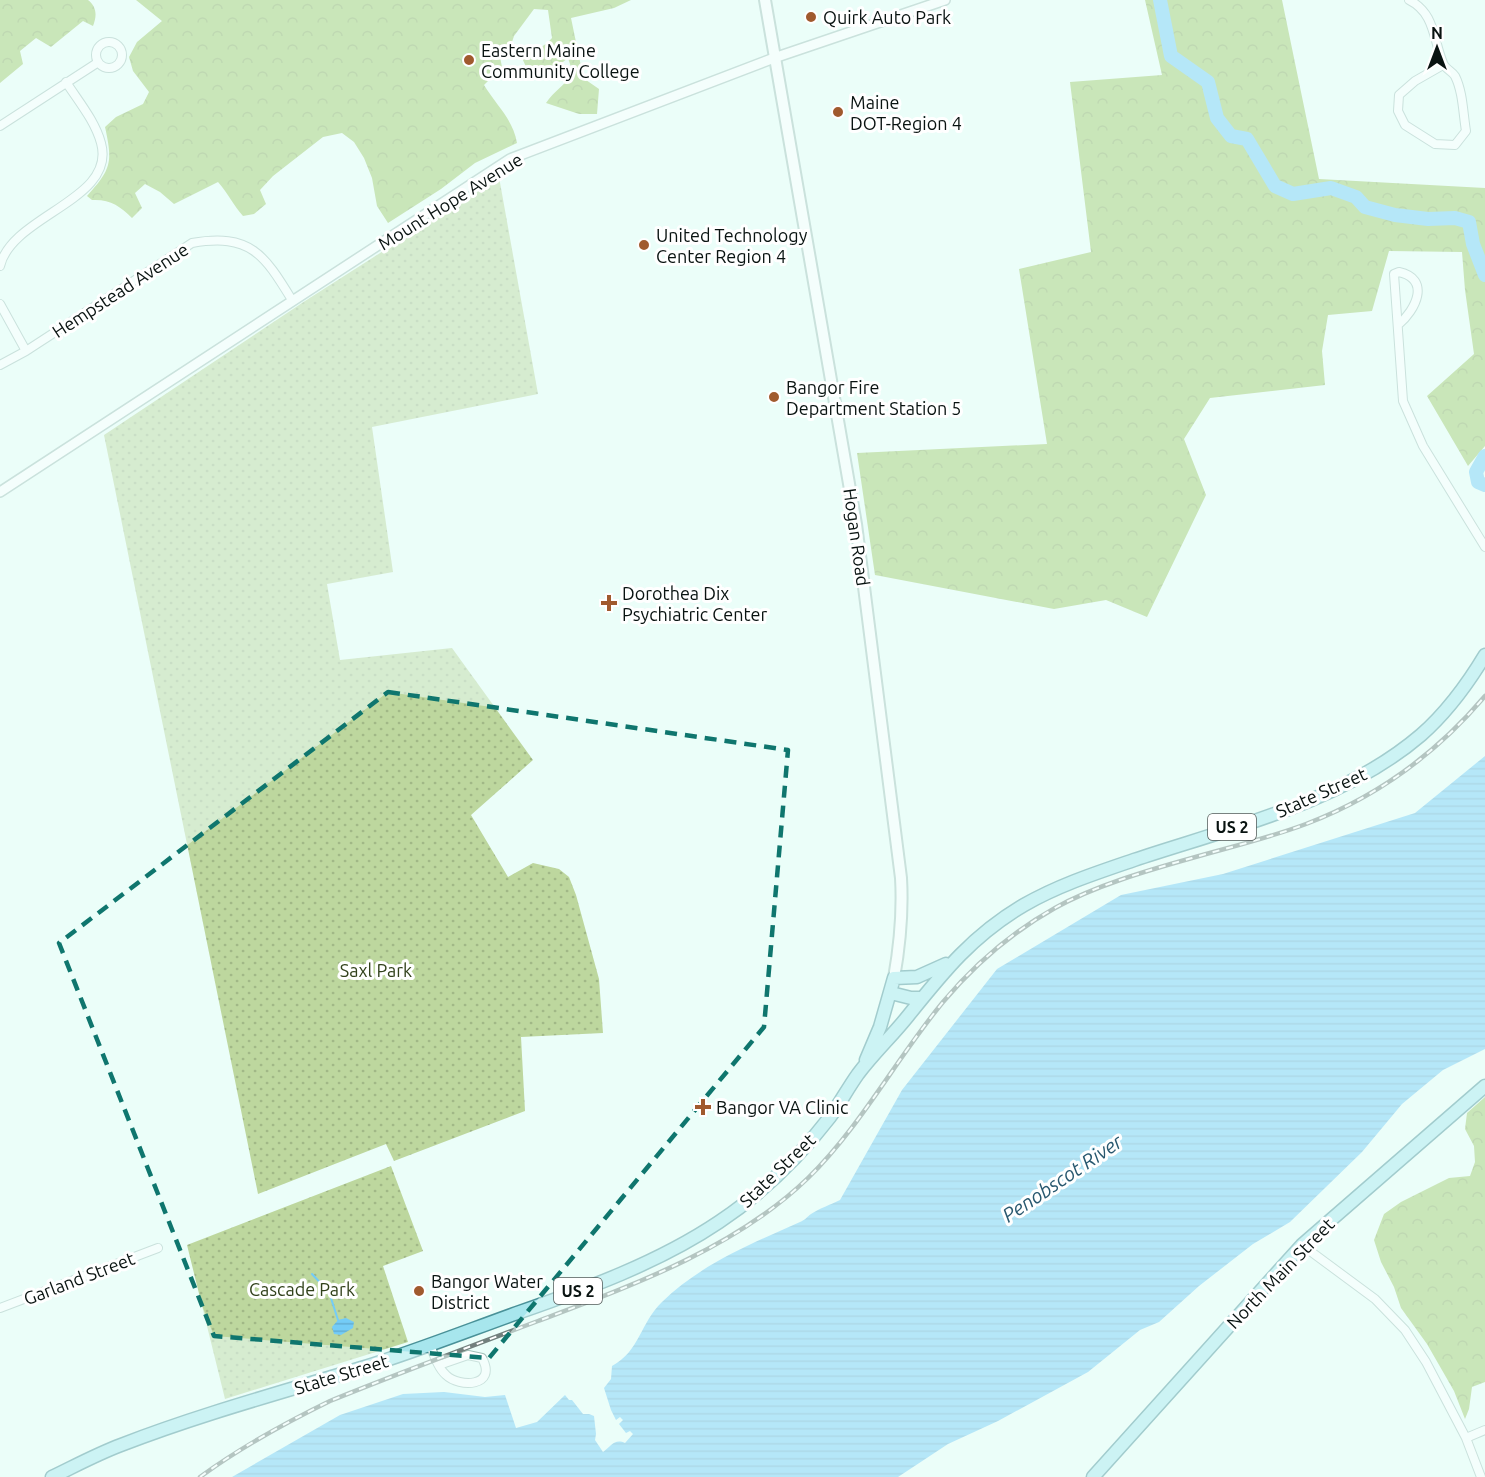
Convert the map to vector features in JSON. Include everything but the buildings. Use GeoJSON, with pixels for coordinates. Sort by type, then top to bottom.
{"type":"FeatureCollection","features":[{"type":"Feature","properties":{"kind":"main road","name":"Hogan Road"},"geometry":{"type":"LineString","coordinates":[[765,0],[838,409],[856,524],[901,878],[903,910],[891,993],[873,1046],[860,1071]]}},
{"type":"Feature","properties":{"kind":"main road","name":"State Street"},"geometry":{"type":"LineString","coordinates":[[52,1477],[117,1446],[181,1423],[430,1345],[597,1283],[655,1257],[717,1224],[762,1189],[806,1146],[832,1114],[860,1071],[886,1044],[952,961],[992,927],[1020,908],[1066,884],[1297,806],[1358,778],[1422,734],[1465,687],[1485,655]]}},
{"type":"Feature","properties":{"kind":"main road"},"geometry":{"type":"LineString","coordinates":[[894,978],[917,977],[952,961]]}},
{"type":"Feature","properties":{"kind":"main road"},"geometry":{"type":"LineString","coordinates":[[891,993],[910,998],[922,998]]}},
{"type":"Feature","properties":{"kind":"main road","name":"North Main Street"},"geometry":{"type":"LineString","coordinates":[[1093,1477],[1302,1245],[1485,1086]]}},
{"type":"Feature","properties":{"kind":"street","name":"Mount Hope Avenue"},"geometry":{"type":"LineString","coordinates":[[0,492],[510,159],[774,58],[945,0]]}},
{"type":"Feature","properties":{"kind":"street"},"geometry":{"type":"LineString","coordinates":[[1409,0],[1429,17],[1443,65],[1454,75],[1462,100],[1466,131],[1455,145],[1435,144],[1405,125],[1398,111],[1399,95],[1415,81],[1443,65]]}},
{"type":"Feature","properties":{"kind":"street"},"geometry":{"type":"LineString","coordinates":[[0,126],[97,63]]}},
{"type":"Feature","properties":{"kind":"street"},"geometry":{"type":"LineString","coordinates":[[0,266],[9,247],[19,235],[77,196],[91,183],[99,169],[102,146],[96,128],[66,82]]}},
{"type":"Feature","properties":{"kind":"street","name":"Hempstead Avenue"},"geometry":{"type":"LineString","coordinates":[[0,365],[26,351],[192,243],[222,240],[254,249],[274,270],[292,300]]}},
{"type":"Feature","properties":{"kind":"street"},"geometry":{"type":"LineString","coordinates":[[1398,325],[1410,313],[1418,292],[1416,281],[1410,274],[1399,272],[1394,274],[1403,401],[1423,446],[1485,547]]}},
{"type":"Feature","properties":{"kind":"street"},"geometry":{"type":"LineString","coordinates":[[0,304],[26,351]]}},
{"type":"Feature","properties":{"kind":"street"},"geometry":{"type":"LineString","coordinates":[[1302,1245],[1375,1299],[1405,1330],[1426,1362],[1466,1438],[1481,1477]]}},
{"type":"Feature","properties":{"kind":"street","name":"Garland Street"},"geometry":{"type":"LineString","coordinates":[[0,1308],[158,1248]]}},
{"type":"Feature","properties":{"kind":"street"},"geometry":{"type":"LineString","coordinates":[[430,1345],[439,1365],[445,1375],[453,1381],[482,1380],[487,1375],[486,1365],[478,1356],[468,1355],[439,1365]]}},
{"type":"Feature","properties":{"kind":"street"},"geometry":{"type":"LineString","coordinates":[[1466,1438],[1485,1430]]}},
{"type":"Feature","properties":{"kind":"highlighted area"},"geometry":{"type":"Polygon","coordinates":[[[388,692],[788,750],[764,1027],[489,1358],[214,1336],[59,943],[388,692]]]}},
{"type":"Feature","properties":{"kind":"green space"},"geometry":{"type":"Polygon","coordinates":[[[0,0],[88,0],[95,9],[95,19],[93,26],[83,21],[51,47],[36,38],[20,51],[23,64],[0,83],[0,0]]]}},
{"type":"Feature","properties":{"kind":"green space"},"geometry":{"type":"Polygon","coordinates":[[[136,0],[631,0],[614,8],[571,18],[582,71],[586,80],[599,89],[597,114],[579,114],[546,103],[573,73],[568,58],[549,73],[536,77],[527,69],[522,58],[545,45],[552,38],[548,10],[534,9],[514,36],[510,48],[500,57],[502,67],[484,85],[508,119],[517,143],[475,163],[441,189],[388,223],[377,206],[372,178],[364,158],[354,142],[342,133],[323,137],[273,176],[260,190],[266,204],[254,214],[243,216],[218,182],[174,204],[160,192],[145,184],[135,193],[142,208],[132,218],[114,204],[92,200],[87,196],[101,179],[108,165],[109,149],[105,127],[116,117],[143,104],[149,92],[133,71],[129,57],[137,42],[162,21],[136,0]]]}},
{"type":"Feature","properties":{"kind":"green space"},"geometry":{"type":"Polygon","coordinates":[[[1145,0],[1282,0],[1319,179],[1485,188],[1485,446],[1468,466],[1427,396],[1474,354],[1462,252],[1389,251],[1372,311],[1328,315],[1322,351],[1325,385],[1210,398],[1184,439],[1206,495],[1147,617],[1106,600],[1054,609],[875,575],[857,453],[1047,444],[1019,269],[1091,252],[1070,82],[1162,75],[1145,0]]]}},
{"type":"Feature","properties":{"kind":"green space","name":"Saxl Park"},"geometry":{"type":"Polygon","coordinates":[[[499,177],[538,394],[372,427],[393,572],[327,584],[340,660],[452,648],[533,760],[471,815],[508,877],[533,863],[559,869],[569,877],[599,979],[603,1033],[521,1037],[525,1111],[394,1161],[386,1144],[258,1194],[104,435],[305,301],[499,177]]]}},
{"type":"Feature","properties":{"kind":"green space"},"geometry":{"type":"Polygon","coordinates":[[[1485,1097],[1485,1382],[1472,1387],[1465,1419],[1454,1391],[1427,1344],[1401,1308],[1374,1240],[1384,1214],[1401,1202],[1449,1178],[1470,1176],[1475,1162],[1474,1146],[1465,1129],[1467,1113],[1485,1097]]]}},
{"type":"Feature","properties":{"kind":"green space","name":"Cascade Park"},"geometry":{"type":"Polygon","coordinates":[[[391,1166],[423,1251],[383,1266],[408,1342],[225,1399],[187,1245],[391,1166]]]}},
{"type":"Feature","properties":{"kind":"water","name":"Penobscot River"},"geometry":{"type":"Polygon","coordinates":[[[1485,756],[1485,1049],[1443,1070],[1402,1104],[1362,1152],[1290,1222],[1253,1244],[1199,1286],[1159,1322],[1140,1330],[1088,1372],[998,1421],[948,1444],[898,1477],[232,1477],[340,1415],[403,1394],[444,1392],[485,1397],[505,1395],[516,1428],[537,1422],[565,1395],[583,1414],[594,1416],[595,1440],[603,1452],[616,1442],[625,1443],[633,1434],[630,1431],[626,1433],[619,1424],[623,1420],[620,1417],[616,1420],[604,1388],[611,1379],[612,1366],[629,1353],[655,1310],[677,1289],[710,1266],[840,1200],[902,1090],[997,969],[1121,895],[1223,874],[1415,813],[1485,756]]]}},
{"type":"Feature","properties":{"kind":"water"},"geometry":{"type":"Polygon","coordinates":[[[346,1318],[354,1322],[353,1328],[341,1335],[334,1334],[332,1327],[338,1320],[346,1318]]]}},
{"type":"Feature","properties":{"kind":"waterway"},"geometry":{"type":"LineString","coordinates":[[1160,0],[1171,56],[1208,82],[1217,118],[1231,136],[1247,139],[1275,186],[1293,194],[1331,188],[1356,197],[1365,207],[1395,215],[1428,219],[1455,218],[1469,222],[1473,244],[1485,275]]}},
{"type":"Feature","properties":{"kind":"waterway"},"geometry":{"type":"LineString","coordinates":[[1485,456],[1476,472],[1478,482],[1485,485]]}},
{"type":"Feature","properties":{"kind":"waterway"},"geometry":{"type":"LineString","coordinates":[[312,1274],[326,1289]]}},
{"type":"Feature","properties":{"kind":"waterway"},"geometry":{"type":"LineString","coordinates":[[330,1295],[338,1320]]}},
{"type":"Feature","properties":{"kind":"railway"},"geometry":{"type":"LineString","coordinates":[[200,1477],[264,1436],[330,1401],[645,1279],[681,1263],[749,1225],[780,1203],[827,1158],[845,1137],[943,1002],[981,962],[1024,927],[1070,900],[1122,879],[1292,829],[1357,801],[1404,772],[1426,755],[1485,696]]}},
{"type":"Feature","properties":{"kind":"place","name":"Quirk Auto Park"},"geometry":{"type":"Point","coordinates":[811,17]}},
{"type":"Feature","properties":{"kind":"place","name":"Eastern Maine Community College"},"geometry":{"type":"Point","coordinates":[469,60]}},
{"type":"Feature","properties":{"kind":"place","name":"Maine DOT-Region 4"},"geometry":{"type":"Point","coordinates":[838,112]}},
{"type":"Feature","properties":{"kind":"place","name":"United Technology Center Region 4"},"geometry":{"type":"Point","coordinates":[644,245]}},
{"type":"Feature","properties":{"kind":"place","name":"Bangor Fire Department Station 5"},"geometry":{"type":"Point","coordinates":[774,397]}},
{"type":"Feature","properties":{"kind":"place","name":"Dorothea Dix Psychiatric Center"},"geometry":{"type":"Point","coordinates":[609,603]}},
{"type":"Feature","properties":{"kind":"place","name":"Bangor VA Clinic"},"geometry":{"type":"Point","coordinates":[703,1107]}},
{"type":"Feature","properties":{"kind":"place","name":"Bangor Water District"},"geometry":{"type":"Point","coordinates":[419,1291]}}]}
